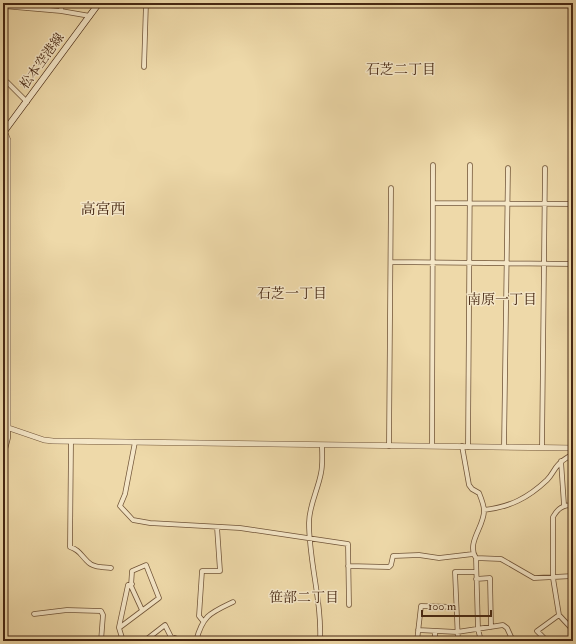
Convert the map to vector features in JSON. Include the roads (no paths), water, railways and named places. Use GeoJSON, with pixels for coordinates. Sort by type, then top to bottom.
{"type":"FeatureCollection","features":[{"type":"Feature","properties":{"kind":"main road","name":"松本空港線"},"geometry":{"type":"LineString","coordinates":[[4,132],[99,3]]}},
{"type":"Feature","properties":{"kind":"street"},"geometry":{"type":"LineString","coordinates":[[61,11],[62,3]]}},
{"type":"Feature","properties":{"kind":"street"},"geometry":{"type":"LineString","coordinates":[[144,67],[146,3]]}},
{"type":"Feature","properties":{"kind":"street"},"geometry":{"type":"LineString","coordinates":[[3,6],[16,5],[90,16]]}},
{"type":"Feature","properties":{"kind":"street"},"geometry":{"type":"LineString","coordinates":[[3,82],[7,82],[27,102]]}},
{"type":"Feature","properties":{"kind":"street"},"geometry":{"type":"LineString","coordinates":[[3,457],[8,438],[5,427],[5,253],[8,140],[4,132]]}},
{"type":"Feature","properties":{"kind":"street"},"geometry":{"type":"LineString","coordinates":[[432,446],[433,165]]}},
{"type":"Feature","properties":{"kind":"street"},"geometry":{"type":"LineString","coordinates":[[468,447],[471,263],[470,165]]}},
{"type":"Feature","properties":{"kind":"street"},"geometry":{"type":"LineString","coordinates":[[504,447],[508,168]]}},
{"type":"Feature","properties":{"kind":"street"},"geometry":{"type":"LineString","coordinates":[[542,448],[545,168]]}},
{"type":"Feature","properties":{"kind":"street"},"geometry":{"type":"LineString","coordinates":[[389,446],[391,188]]}},
{"type":"Feature","properties":{"kind":"street"},"geometry":{"type":"LineString","coordinates":[[433,203],[573,204]]}},
{"type":"Feature","properties":{"kind":"street"},"geometry":{"type":"LineString","coordinates":[[391,262],[573,264]]}},
{"type":"Feature","properties":{"kind":"street"},"geometry":{"type":"LineString","coordinates":[[5,427],[44,440],[71,442],[573,448]]}},
{"type":"Feature","properties":{"kind":"street"},"geometry":{"type":"LineString","coordinates":[[71,442],[70,547],[81,552],[87,562],[94,566],[111,568]]}},
{"type":"Feature","properties":{"kind":"street"},"geometry":{"type":"LineString","coordinates":[[135,442],[125,494],[120,506],[133,520],[150,523],[240,528],[348,544],[349,605]]}},
{"type":"Feature","properties":{"kind":"street"},"geometry":{"type":"LineString","coordinates":[[320,641],[316,579],[309,538],[311,505],[321,473],[322,445]]}},
{"type":"Feature","properties":{"kind":"street"},"geometry":{"type":"LineString","coordinates":[[462,446],[469,485],[472,489],[479,493],[484,510],[483,522],[474,540],[473,554],[476,558],[478,629],[481,641]]}},
{"type":"Feature","properties":{"kind":"street"},"geometry":{"type":"LineString","coordinates":[[484,510],[503,508],[513,504],[548,478],[561,461],[573,454]]}},
{"type":"Feature","properties":{"kind":"street"},"geometry":{"type":"LineString","coordinates":[[561,461],[564,505]]}},
{"type":"Feature","properties":{"kind":"street"},"geometry":{"type":"LineString","coordinates":[[573,505],[564,505],[556,511],[553,517],[553,578],[559,615],[573,630]]}},
{"type":"Feature","properties":{"kind":"street"},"geometry":{"type":"LineString","coordinates":[[203,621],[199,616],[202,571],[220,571],[217,526]]}},
{"type":"Feature","properties":{"kind":"street"},"geometry":{"type":"LineString","coordinates":[[348,566],[389,567],[393,556],[419,555],[439,558],[473,554]]}},
{"type":"Feature","properties":{"kind":"street"},"geometry":{"type":"LineString","coordinates":[[476,558],[501,558],[534,578],[573,576]]}},
{"type":"Feature","properties":{"kind":"street"},"geometry":{"type":"LineString","coordinates":[[119,628],[159,598],[146,565],[132,572],[132,584],[142,610]]}},
{"type":"Feature","properties":{"kind":"street"},"geometry":{"type":"LineString","coordinates":[[458,641],[455,572],[476,572]]}},
{"type":"Feature","properties":{"kind":"street"},"geometry":{"type":"LineString","coordinates":[[476,579],[490,578],[491,626]]}},
{"type":"Feature","properties":{"kind":"street"},"geometry":{"type":"LineString","coordinates":[[123,641],[119,628],[128,585],[132,584]]}},
{"type":"Feature","properties":{"kind":"street"},"geometry":{"type":"LineString","coordinates":[[196,641],[203,621],[214,612],[233,602]]}},
{"type":"Feature","properties":{"kind":"street"},"geometry":{"type":"LineString","coordinates":[[417,641],[421,606],[456,607]]}},
{"type":"Feature","properties":{"kind":"street"},"geometry":{"type":"LineString","coordinates":[[34,614],[67,610],[100,611],[104,615],[100,641]]}},
{"type":"Feature","properties":{"kind":"street"},"geometry":{"type":"LineString","coordinates":[[547,641],[537,630],[559,615]]}},
{"type":"Feature","properties":{"kind":"street"},"geometry":{"type":"LineString","coordinates":[[148,641],[147,639],[165,625],[171,637],[184,641]]}},
{"type":"Feature","properties":{"kind":"street"},"geometry":{"type":"LineString","coordinates":[[418,630],[457,632],[503,625],[507,628],[513,640],[497,641]]}},
{"type":"Feature","properties":{"kind":"street"},"geometry":{"type":"LineString","coordinates":[[435,631],[435,641]]}},
{"type":"Feature","properties":{"kind":"district","name":"石芝二丁目"},"geometry":{"type":"Point","coordinates":[401,69]}},
{"type":"Feature","properties":{"kind":"district","name":"高宮西"},"geometry":{"type":"Point","coordinates":[103,209]}},
{"type":"Feature","properties":{"kind":"district","name":"石芝一丁目"},"geometry":{"type":"Point","coordinates":[292,293]}},
{"type":"Feature","properties":{"kind":"district","name":"南原一丁目"},"geometry":{"type":"Point","coordinates":[502,299]}},
{"type":"Feature","properties":{"kind":"district","name":"笹部二丁目"},"geometry":{"type":"Point","coordinates":[304,597]}}]}
